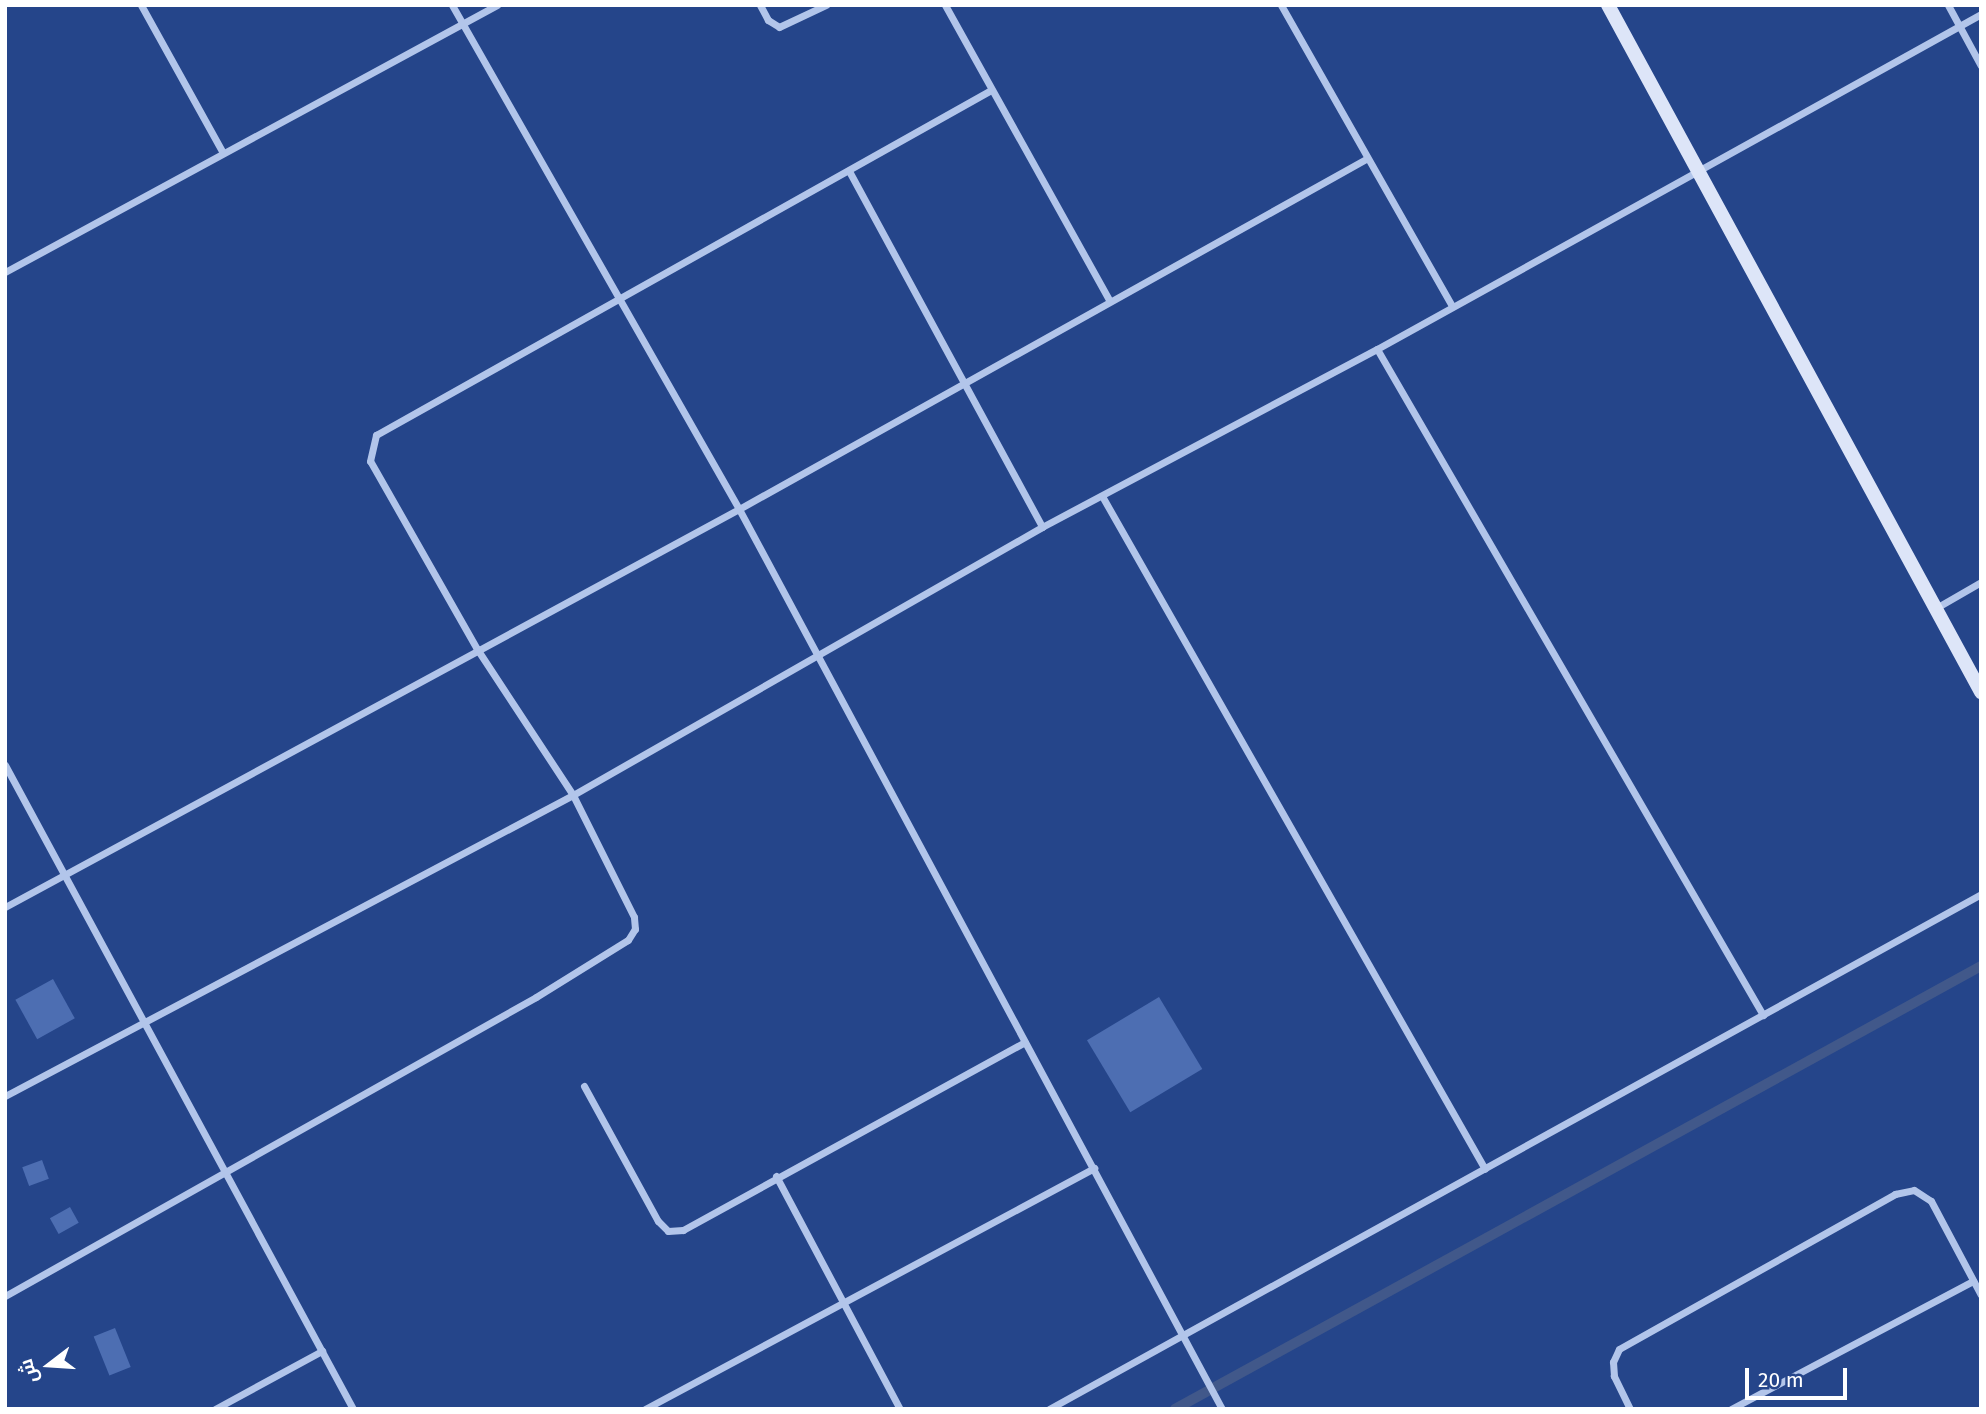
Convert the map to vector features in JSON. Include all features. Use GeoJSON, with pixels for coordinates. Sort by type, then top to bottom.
{"type":"FeatureCollection","features":[{"type":"Feature","properties":{"kind":"street"},"geometry":{"type":"LineString","coordinates":[[141,5],[223,153]]}},
{"type":"Feature","properties":{"kind":"street"},"geometry":{"type":"LineString","coordinates":[[452,5],[739,509],[1222,1409]]}},
{"type":"Feature","properties":{"kind":"street"},"geometry":{"type":"LineString","coordinates":[[5,272],[497,5]]}},
{"type":"Feature","properties":{"kind":"street"},"geometry":{"type":"LineString","coordinates":[[760,5],[768,20],[779,27],[826,5]]}},
{"type":"Feature","properties":{"kind":"street"},"geometry":{"type":"LineString","coordinates":[[946,5],[1111,301]]}},
{"type":"Feature","properties":{"kind":"street"},"geometry":{"type":"LineString","coordinates":[[1281,5],[1366,159],[1452,306]]}},
{"type":"Feature","properties":{"kind":"street"},"geometry":{"type":"LineString","coordinates":[[1608,5],[1701,171],[1981,692]]}},
{"type":"Feature","properties":{"kind":"street"},"geometry":{"type":"LineString","coordinates":[[1948,5],[1981,66]]}},
{"type":"Feature","properties":{"kind":"street"},"geometry":{"type":"LineString","coordinates":[[5,1096],[141,1021],[573,795],[1042,527],[1377,349],[1981,14]]}},
{"type":"Feature","properties":{"kind":"street"},"geometry":{"type":"LineString","coordinates":[[5,1296],[536,998],[628,940],[635,929],[634,917],[573,795],[477,649],[370,461],[370,448],[376,435],[991,90]]}},
{"type":"Feature","properties":{"kind":"street"},"geometry":{"type":"LineString","coordinates":[[5,907],[739,509],[1366,159]]}},
{"type":"Feature","properties":{"kind":"street"},"geometry":{"type":"LineString","coordinates":[[849,171],[966,380],[1042,527]]}},
{"type":"Feature","properties":{"kind":"street"},"geometry":{"type":"LineString","coordinates":[[1377,349],[1763,1014]]}},
{"type":"Feature","properties":{"kind":"street"},"geometry":{"type":"LineString","coordinates":[[1102,496],[1485,1169]]}},
{"type":"Feature","properties":{"kind":"street"},"geometry":{"type":"LineString","coordinates":[[1935,608],[1981,582]]}},
{"type":"Feature","properties":{"kind":"street"},"geometry":{"type":"LineString","coordinates":[[5,765],[353,1409]]}},
{"type":"Feature","properties":{"kind":"street"},"geometry":{"type":"LineString","coordinates":[[1049,1409],[1981,894]]}},
{"type":"Feature","properties":{"kind":"street"},"geometry":{"type":"LineString","coordinates":[[584,1086],[668,1231],[683,1230],[776,1176],[1025,1042]]}},
{"type":"Feature","properties":{"kind":"street"},"geometry":{"type":"LineString","coordinates":[[645,1409],[841,1301],[1094,1168]]}},
{"type":"Feature","properties":{"kind":"street"},"geometry":{"type":"LineString","coordinates":[[776,1176],[900,1409]]}},
{"type":"Feature","properties":{"kind":"street"},"geometry":{"type":"LineString","coordinates":[[1630,1409],[1614,1376],[1613,1362],[1619,1349],[1895,1194],[1914,1191],[1931,1201],[1981,1295]]}},
{"type":"Feature","properties":{"kind":"street"},"geometry":{"type":"LineString","coordinates":[[1731,1409],[1973,1281]]}},
{"type":"Feature","properties":{"kind":"street"},"geometry":{"type":"LineString","coordinates":[[215,1409],[322,1352]]}},
{"type":"Feature","properties":{"kind":"building"},"geometry":{"type":"Polygon","coordinates":[[[53,979],[75,1018],[37,1039],[15,1000],[53,979]]]}},
{"type":"Feature","properties":{"kind":"building"},"geometry":{"type":"Polygon","coordinates":[[[1159,997],[1202,1069],[1130,1112],[1087,1040],[1159,997]]]}},
{"type":"Feature","properties":{"kind":"building"},"geometry":{"type":"Polygon","coordinates":[[[42,1160],[49,1179],[29,1186],[22,1167],[42,1160]]]}},
{"type":"Feature","properties":{"kind":"building"},"geometry":{"type":"Polygon","coordinates":[[[70,1207],[79,1223],[59,1234],[50,1218],[70,1207]]]}},
{"type":"Feature","properties":{"kind":"building"},"geometry":{"type":"Polygon","coordinates":[[[115,1328],[131,1367],[109,1376],[94,1337],[115,1328]]]}},
{"type":"Feature","properties":{"kind":"waterway"},"geometry":{"type":"LineString","coordinates":[[1175,1409],[1981,966]]}}]}
